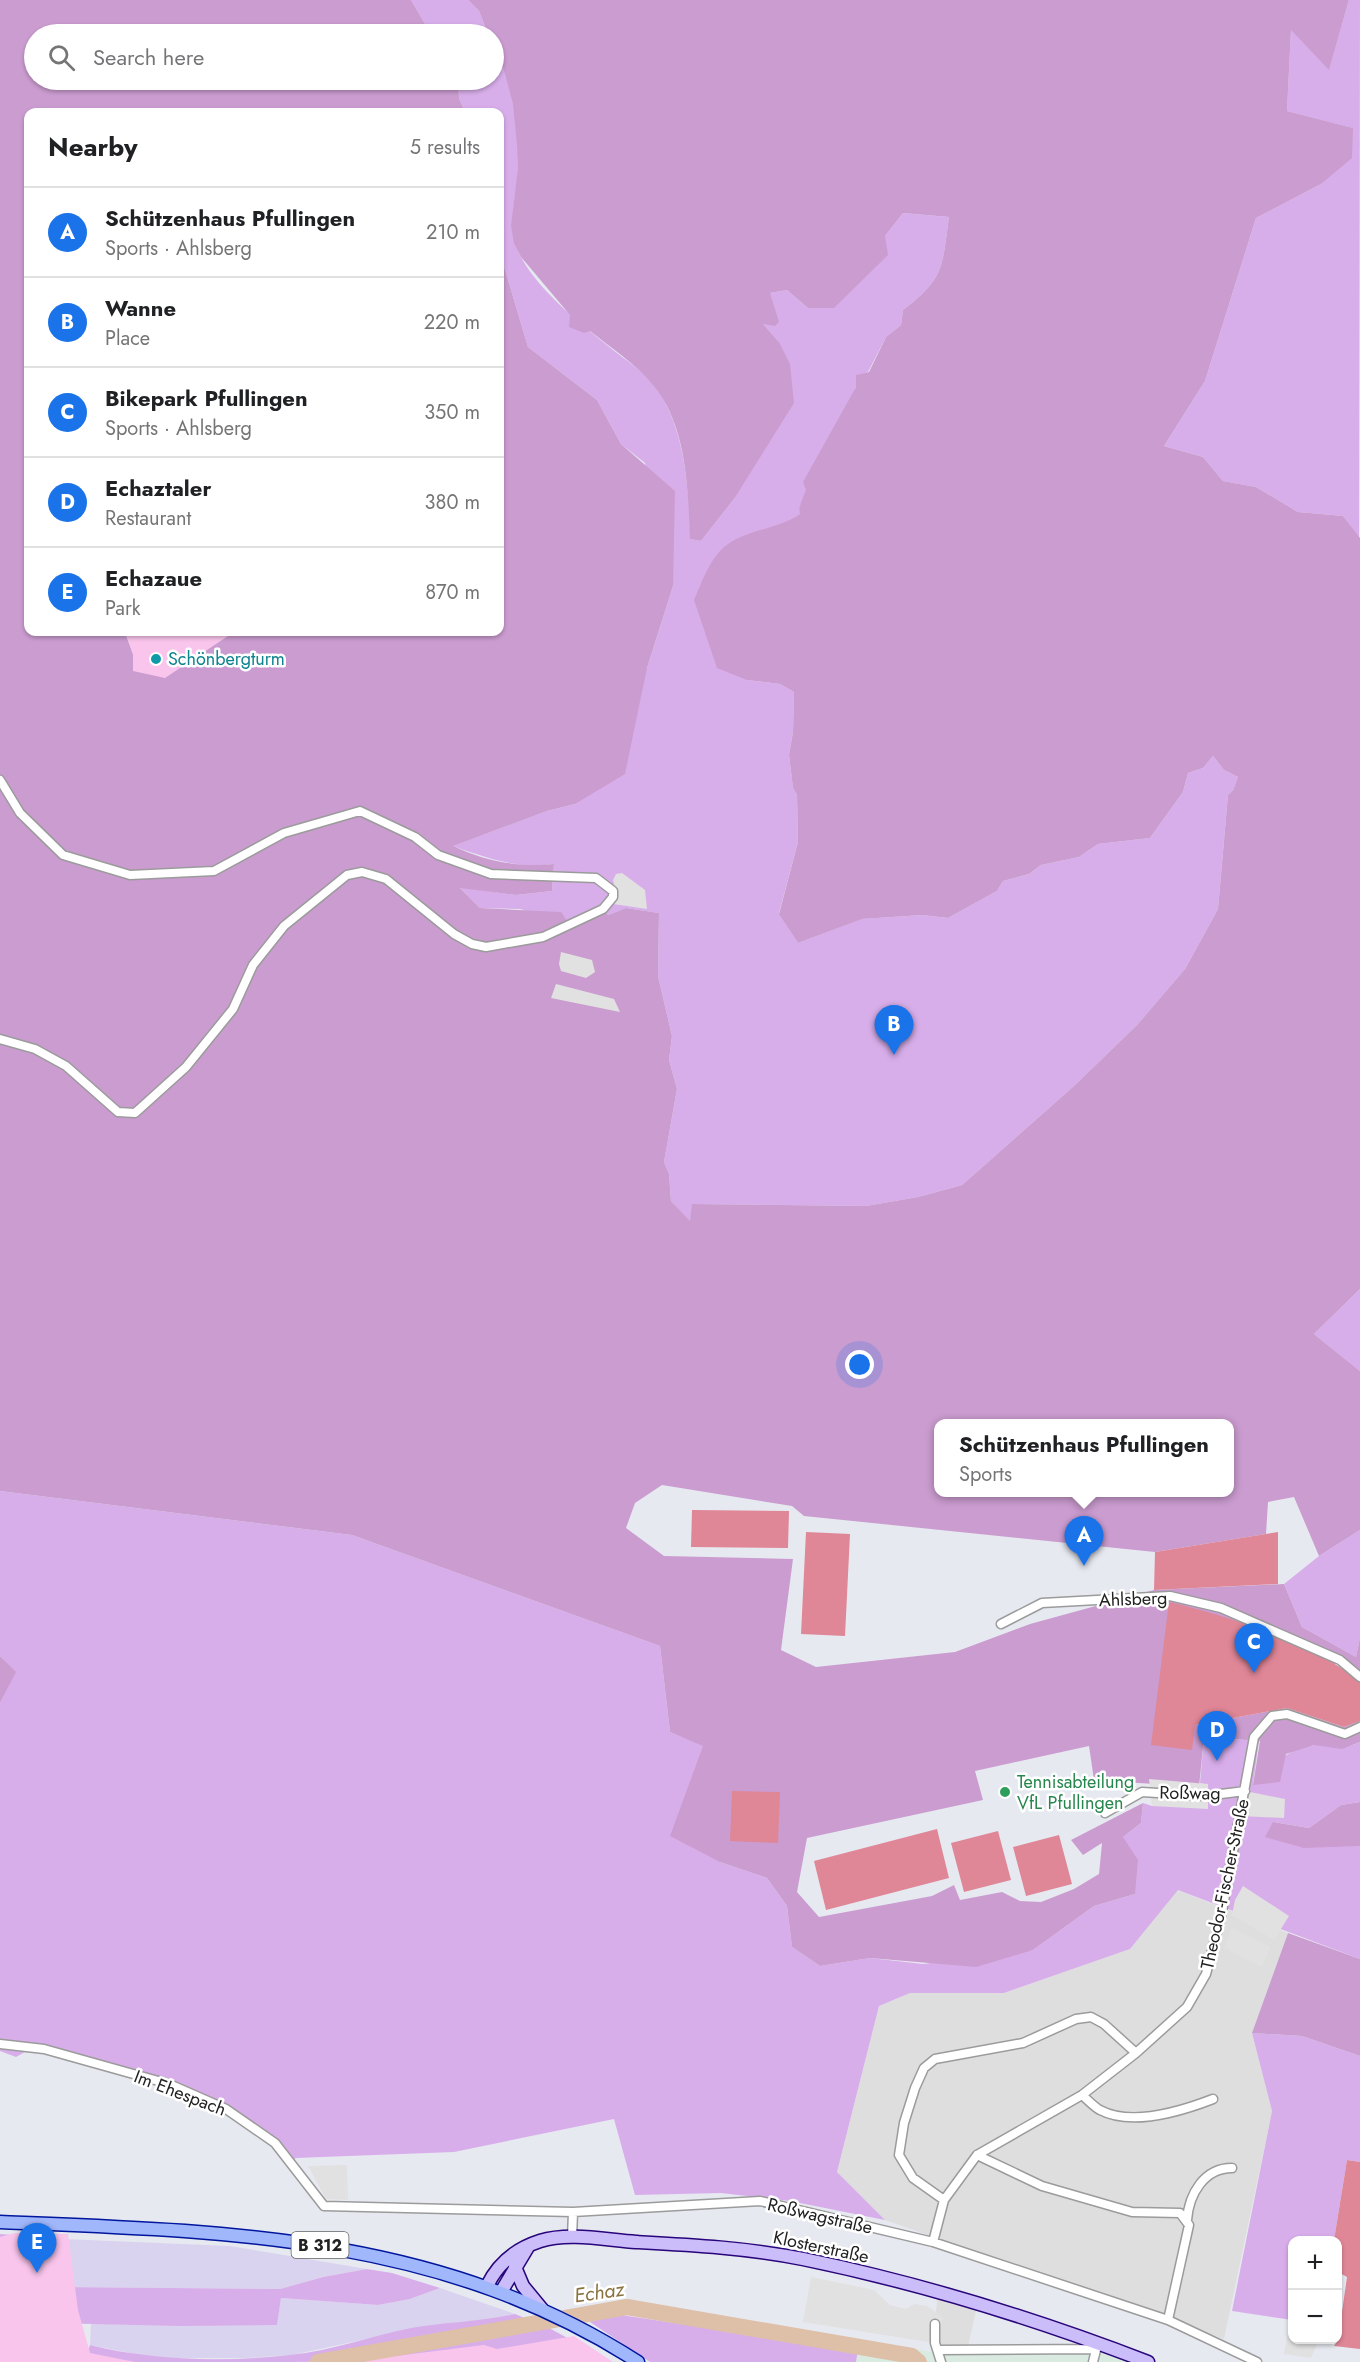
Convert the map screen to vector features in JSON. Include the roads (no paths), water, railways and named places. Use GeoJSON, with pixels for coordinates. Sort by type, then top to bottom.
{"type":"FeatureCollection","features":[{"type":"Feature","properties":{"kind":"main road","name":"B 312"},"geometry":{"type":"LineString","coordinates":[[0,2222],[183,2230],[336,2247],[380,2256],[426,2267],[487,2286],[547,2311],[638,2362]]}},
{"type":"Feature","properties":{"kind":"main road","name":"Klosterstraße"},"geometry":{"type":"LineString","coordinates":[[487,2286],[508,2257],[547,2239],[572,2238],[714,2247],[802,2259],[960,2298],[1148,2362]]}},
{"type":"Feature","properties":{"kind":"main road"},"geometry":{"type":"LineString","coordinates":[[501,2292],[529,2246]]}},
{"type":"Feature","properties":{"kind":"main road"},"geometry":{"type":"LineString","coordinates":[[515,2267],[523,2286],[547,2311]]}},
{"type":"Feature","properties":{"kind":"street"},"geometry":{"type":"LineString","coordinates":[[0,780],[20,813],[63,855],[130,875],[214,871],[284,833],[360,811],[415,837],[438,855],[491,874],[596,878],[613,891],[610,903],[603,909],[543,937],[486,948],[472,944],[454,934],[386,879],[362,872],[346,875],[284,926],[253,965],[233,1010],[186,1067],[135,1113],[118,1112],[66,1066],[35,1049],[0,1039]]}},
{"type":"Feature","properties":{"kind":"street","name":"Ahlsberg"},"geometry":{"type":"LineString","coordinates":[[1001,1624],[1042,1603],[1170,1596],[1221,1608],[1340,1660],[1360,1677]]}},
{"type":"Feature","properties":{"kind":"street","name":"Theodor-Fischer-Straße"},"geometry":{"type":"LineString","coordinates":[[933,2242],[944,2200],[977,2155],[1082,2095],[1136,2053],[1187,2007],[1206,1974],[1221,1917],[1254,1737],[1272,1716],[1287,1714],[1345,1734],[1360,1727]]}},
{"type":"Feature","properties":{"kind":"street","name":"Roßwag"},"geometry":{"type":"LineString","coordinates":[[1106,1813],[1142,1791],[1205,1796],[1245,1791]]}},
{"type":"Feature","properties":{"kind":"street"},"geometry":{"type":"LineString","coordinates":[[944,2200],[913,2178],[898,2155],[913,2095],[921,2073],[929,2063],[943,2056],[1023,2043],[1083,2017],[1098,2020],[1136,2053]]}},
{"type":"Feature","properties":{"kind":"street","name":"Im Ehespach"},"geometry":{"type":"LineString","coordinates":[[0,2044],[34,2047],[159,2081],[226,2109],[275,2143],[324,2206]]}},
{"type":"Feature","properties":{"kind":"street"},"geometry":{"type":"LineString","coordinates":[[1082,2095],[1100,2110],[1120,2115],[1149,2117],[1188,2109],[1213,2099]]}},
{"type":"Feature","properties":{"kind":"street"},"geometry":{"type":"LineString","coordinates":[[977,2155],[1042,2186],[1132,2212],[1180,2213],[1187,2220]]}},
{"type":"Feature","properties":{"kind":"street"},"geometry":{"type":"LineString","coordinates":[[1168,2320],[1189,2225],[1188,2204],[1207,2175],[1221,2168],[1232,2168]]}},
{"type":"Feature","properties":{"kind":"street","name":"Roßwagstraße"},"geometry":{"type":"LineString","coordinates":[[324,2206],[396,2210],[573,2212],[759,2201],[933,2242],[1168,2320],[1257,2362]]}},
{"type":"Feature","properties":{"kind":"street"},"geometry":{"type":"LineString","coordinates":[[572,2238],[573,2212]]}},
{"type":"Feature","properties":{"kind":"street"},"geometry":{"type":"LineString","coordinates":[[935,2324],[934,2343],[941,2362]]}},
{"type":"Feature","properties":{"kind":"street"},"geometry":{"type":"LineString","coordinates":[[938,2350],[1097,2346],[1093,2362]]}},
{"type":"Feature","properties":{"kind":"waterway","name":"Echaz"},"geometry":{"type":"LineString","coordinates":[[318,2362],[627,2307],[912,2356],[919,2362]]}},
{"type":"Feature","properties":{"kind":"place","name":"Schönbergturm"},"geometry":{"type":"Point","coordinates":[156,659]}},
{"type":"Feature","properties":{"kind":"place","name":"Wanne"},"geometry":{"type":"Point","coordinates":[894,1055]}},
{"type":"Feature","properties":{"kind":"place","name":"Schützenhaus Pfullingen"},"geometry":{"type":"Point","coordinates":[1084,1566]}},
{"type":"Feature","properties":{"kind":"place","name":"Bikepark Pfullingen"},"geometry":{"type":"Point","coordinates":[1254,1673]}},
{"type":"Feature","properties":{"kind":"place","name":"Echaztaler"},"geometry":{"type":"Point","coordinates":[1217,1761]}},
{"type":"Feature","properties":{"kind":"place","name":"Tennisabteilung VfL Pfullingen"},"geometry":{"type":"Point","coordinates":[1005,1792]}},
{"type":"Feature","properties":{"kind":"place","name":"Echazaue"},"geometry":{"type":"Point","coordinates":[37,2273]}}]}
